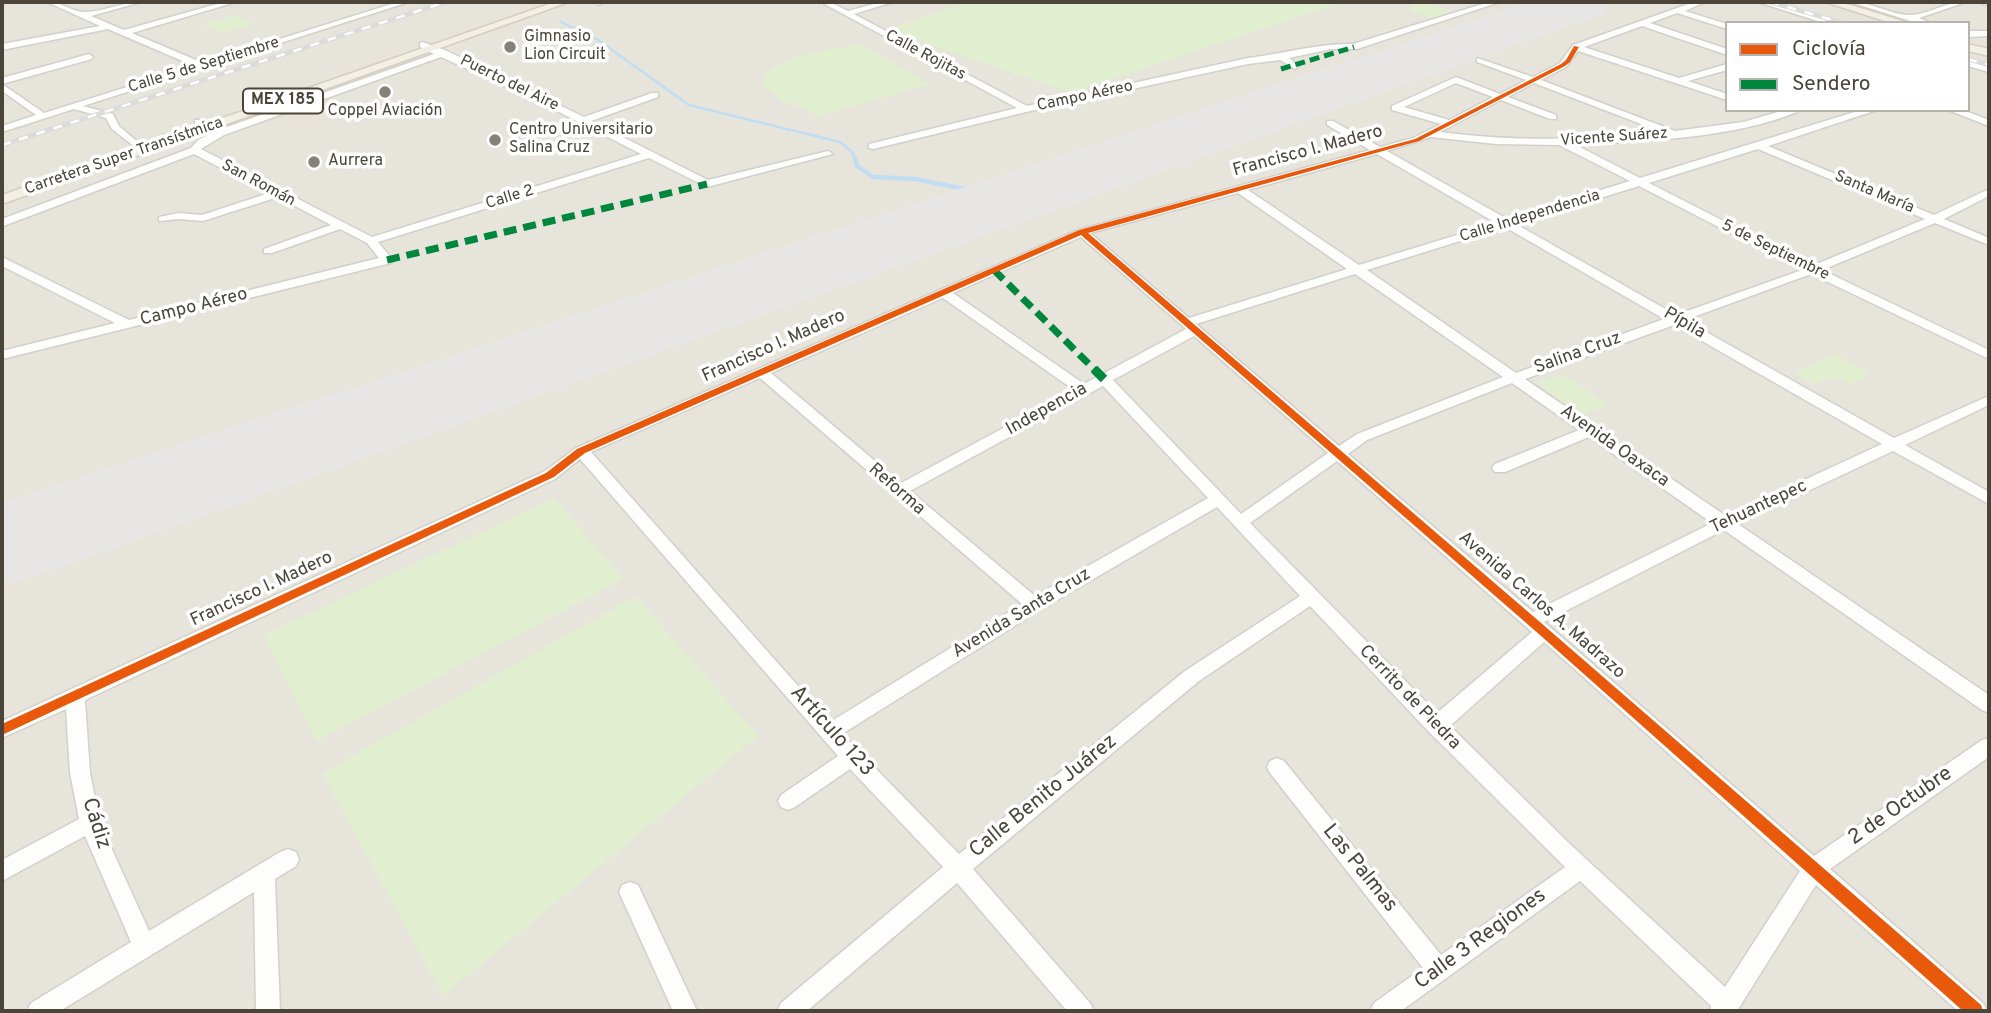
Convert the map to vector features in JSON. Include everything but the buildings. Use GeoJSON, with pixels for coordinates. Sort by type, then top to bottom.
{"type":"FeatureCollection","features":[{"type":"Feature","properties":{"kind":"main road","name":"Carretera Super Transístmica"},"geometry":{"type":"LineString","coordinates":[[433,48],[547,2]]}},
{"type":"Feature","properties":{"kind":"main road","name":"Carretera Super Transístmica"},"geometry":{"type":"LineString","coordinates":[[2,200],[564,2]]}},
{"type":"Feature","properties":{"kind":"main road"},"geometry":{"type":"LineString","coordinates":[[1812,2],[1878,21]]}},
{"type":"Feature","properties":{"kind":"main road"},"geometry":{"type":"LineString","coordinates":[[1830,2],[1905,21]]}},
{"type":"Feature","properties":{"kind":"main road"},"geometry":{"type":"LineString","coordinates":[[1970,42],[1989,47]]}},
{"type":"Feature","properties":{"kind":"main road"},"geometry":{"type":"LineString","coordinates":[[1970,48],[1989,55]]}},
{"type":"Feature","properties":{"kind":"main road","name":"Carretera Super Transístmica"},"geometry":{"type":"LineString","coordinates":[[2,190],[135,144],[209,127]]}},
{"type":"Feature","properties":{"kind":"street"},"geometry":{"type":"LineString","coordinates":[[51,2],[203,66]]}},
{"type":"Feature","properties":{"kind":"street"},"geometry":{"type":"LineString","coordinates":[[84,15],[137,2]]}},
{"type":"Feature","properties":{"kind":"street"},"geometry":{"type":"LineString","coordinates":[[125,32],[232,2]]}},
{"type":"Feature","properties":{"kind":"street"},"geometry":{"type":"LineString","coordinates":[[384,2],[395,5]]}},
{"type":"Feature","properties":{"kind":"street","name":"Calle 5 de Septiembre"},"geometry":{"type":"LineString","coordinates":[[2,130],[405,2]]}},
{"type":"Feature","properties":{"kind":"street","name":"Calle Rojitas"},"geometry":{"type":"LineString","coordinates":[[825,2],[1026,109]]}},
{"type":"Feature","properties":{"kind":"street"},"geometry":{"type":"LineString","coordinates":[[848,14],[889,2]]}},
{"type":"Feature","properties":{"kind":"street","name":"Campo Aéreo"},"geometry":{"type":"LineString","coordinates":[[873,146],[1026,109],[1248,61],[1282,57],[1331,46],[1354,47],[1496,2]]}},
{"type":"Feature","properties":{"kind":"street"},"geometry":{"type":"LineString","coordinates":[[1576,47],[1701,2]]}},
{"type":"Feature","properties":{"kind":"street"},"geometry":{"type":"LineString","coordinates":[[1762,2],[1827,21]]}},
{"type":"Feature","properties":{"kind":"street"},"geometry":{"type":"LineString","coordinates":[[1854,2],[1905,21],[1962,2]]}},
{"type":"Feature","properties":{"kind":"street"},"geometry":{"type":"LineString","coordinates":[[1678,11],[1725,26]]}},
{"type":"Feature","properties":{"kind":"street"},"geometry":{"type":"LineString","coordinates":[[1642,23],[1725,51]]}},
{"type":"Feature","properties":{"kind":"street"},"geometry":{"type":"LineString","coordinates":[[2,47],[110,26]]}},
{"type":"Feature","properties":{"kind":"street"},"geometry":{"type":"LineString","coordinates":[[2,34],[19,43]]}},
{"type":"Feature","properties":{"kind":"street"},"geometry":{"type":"LineString","coordinates":[[1970,34],[1989,34]]}},
{"type":"Feature","properties":{"kind":"street"},"geometry":{"type":"LineString","coordinates":[[1576,47],[1725,96]]}},
{"type":"Feature","properties":{"kind":"street","name":"Francisco I. Madero"},"geometry":{"type":"LineString","coordinates":[[2,730],[550,475],[582,451],[943,292],[1082,232],[1432,134],[1568,61],[1576,47]]}},
{"type":"Feature","properties":{"kind":"street","name":"Puerto del Aire"},"geometry":{"type":"LineString","coordinates":[[433,48],[707,184],[828,155]]}},
{"type":"Feature","properties":{"kind":"street"},"geometry":{"type":"LineString","coordinates":[[1970,62],[1989,55]]}},
{"type":"Feature","properties":{"kind":"street"},"geometry":{"type":"LineString","coordinates":[[2,81],[89,57]]}},
{"type":"Feature","properties":{"kind":"street"},"geometry":{"type":"LineString","coordinates":[[1282,57],[1295,66]]}},
{"type":"Feature","properties":{"kind":"street"},"geometry":{"type":"LineString","coordinates":[[1480,60],[1675,134]]}},
{"type":"Feature","properties":{"kind":"street"},"geometry":{"type":"LineString","coordinates":[[1970,64],[1989,69]]}},
{"type":"Feature","properties":{"kind":"street"},"geometry":{"type":"LineString","coordinates":[[1679,81],[1725,68]]}},
{"type":"Feature","properties":{"kind":"street"},"geometry":{"type":"LineString","coordinates":[[1450,124],[1395,108],[1456,80],[1553,117]]}},
{"type":"Feature","properties":{"kind":"street"},"geometry":{"type":"LineString","coordinates":[[2,87],[43,116]]}},
{"type":"Feature","properties":{"kind":"street"},"geometry":{"type":"LineString","coordinates":[[583,121],[655,95]]}},
{"type":"Feature","properties":{"kind":"street"},"geometry":{"type":"LineString","coordinates":[[68,108],[90,109],[110,116],[115,127],[135,144]]}},
{"type":"Feature","properties":{"kind":"street","name":"Vicente Suárez"},"geometry":{"type":"LineString","coordinates":[[1432,134],[1480,142],[1563,143],[1739,126],[1787,112]]}},
{"type":"Feature","properties":{"kind":"street","name":"Calle Independencia"},"geometry":{"type":"LineString","coordinates":[[1192,325],[1358,270],[1865,112]]}},
{"type":"Feature","properties":{"kind":"street"},"geometry":{"type":"LineString","coordinates":[[1958,112],[1989,123]]}},
{"type":"Feature","properties":{"kind":"street","name":"Pípila"},"geometry":{"type":"LineString","coordinates":[[1330,123],[1989,499]]}},
{"type":"Feature","properties":{"kind":"street","name":"San Román"},"geometry":{"type":"LineString","coordinates":[[209,127],[195,150],[371,241]]}},
{"type":"Feature","properties":{"kind":"street","name":"5 de Septiembre"},"geometry":{"type":"LineString","coordinates":[[1563,143],[1812,270],[1989,355]]}},
{"type":"Feature","properties":{"kind":"street","name":"Santa María"},"geometry":{"type":"LineString","coordinates":[[1758,145],[1989,242]]}},
{"type":"Feature","properties":{"kind":"street"},"geometry":{"type":"LineString","coordinates":[[2,223],[195,150]]}},
{"type":"Feature","properties":{"kind":"street","name":"Calle 2"},"geometry":{"type":"LineString","coordinates":[[371,241],[649,155]]}},
{"type":"Feature","properties":{"kind":"street"},"geometry":{"type":"LineString","coordinates":[[117,160],[139,172]]}},
{"type":"Feature","properties":{"kind":"street","name":"Avenida Oaxaca"},"geometry":{"type":"LineString","coordinates":[[1240,188],[1989,705]]}},
{"type":"Feature","properties":{"kind":"street","name":"Salina Cruz"},"geometry":{"type":"LineString","coordinates":[[1239,523],[1362,437],[1514,377],[1812,270],[1935,219],[1989,192]]}},
{"type":"Feature","properties":{"kind":"street"},"geometry":{"type":"LineString","coordinates":[[163,219],[179,216],[204,218],[276,194]]}},
{"type":"Feature","properties":{"kind":"street"},"geometry":{"type":"LineString","coordinates":[[268,251],[339,226]]}},
{"type":"Feature","properties":{"kind":"street","name":"Avenida Carlos A. Madrazo"},"geometry":{"type":"LineString","coordinates":[[1082,232],[1538,626],[1975,1011]]}},
{"type":"Feature","properties":{"kind":"street","name":"Campo Aéreo"},"geometry":{"type":"LineString","coordinates":[[2,355],[387,260],[371,241]]}},
{"type":"Feature","properties":{"kind":"street"},"geometry":{"type":"LineString","coordinates":[[2,261],[127,324]]}},
{"type":"Feature","properties":{"kind":"street"},"geometry":{"type":"LineString","coordinates":[[943,292],[1083,390]]}},
{"type":"Feature","properties":{"kind":"street","name":"Indepencia"},"geometry":{"type":"LineString","coordinates":[[898,491],[1104,379],[1192,325]]}},
{"type":"Feature","properties":{"kind":"street","name":"Reforma"},"geometry":{"type":"LineString","coordinates":[[761,372],[1034,605]]}},
{"type":"Feature","properties":{"kind":"street","name":"Cerrito de Piedra"},"geometry":{"type":"LineString","coordinates":[[1104,379],[1436,726],[1723,1008]]}},
{"type":"Feature","properties":{"kind":"street","name":"Tehuantepec"},"geometry":{"type":"LineString","coordinates":[[1436,726],[1538,626],[1725,523],[1989,400]]}},
{"type":"Feature","properties":{"kind":"street"},"geometry":{"type":"LineString","coordinates":[[1500,468],[1590,431]]}},
{"type":"Feature","properties":{"kind":"street","name":"Artículo 123"},"geometry":{"type":"LineString","coordinates":[[582,451],[828,733],[958,868],[1082,1011]]}},
{"type":"Feature","properties":{"kind":"street","name":"Avenida Santa Cruz"},"geometry":{"type":"LineString","coordinates":[[828,733],[1034,605],[1218,499]]}},
{"type":"Feature","properties":{"kind":"street","name":"Calle Benito Juárez"},"geometry":{"type":"LineString","coordinates":[[789,1011],[1192,676],[1311,597]]}},
{"type":"Feature","properties":{"kind":"street","name":"Cádiz"},"geometry":{"type":"LineString","coordinates":[[75,696],[80,773],[90,823],[144,946]]}},
{"type":"Feature","properties":{"kind":"street","name":"2 de Octubre"},"geometry":{"type":"LineString","coordinates":[[1814,868],[1989,746]]}},
{"type":"Feature","properties":{"kind":"street"},"geometry":{"type":"LineString","coordinates":[[788,801],[851,758]]}},
{"type":"Feature","properties":{"kind":"street","name":"Las Palmas"},"geometry":{"type":"LineString","coordinates":[[1277,767],[1440,971]]}},
{"type":"Feature","properties":{"kind":"street"},"geometry":{"type":"LineString","coordinates":[[2,871],[90,823]]}},
{"type":"Feature","properties":{"kind":"street"},"geometry":{"type":"LineString","coordinates":[[39,1011],[288,859]]}},
{"type":"Feature","properties":{"kind":"street"},"geometry":{"type":"LineString","coordinates":[[1723,1008],[1814,868]]}},
{"type":"Feature","properties":{"kind":"street","name":"Calle 3 Regiones"},"geometry":{"type":"LineString","coordinates":[[1382,1011],[1579,869]]}},
{"type":"Feature","properties":{"kind":"street"},"geometry":{"type":"LineString","coordinates":[[264,874],[268,1011]]}},
{"type":"Feature","properties":{"kind":"street"},"geometry":{"type":"LineString","coordinates":[[630,892],[685,1011]]}},
{"type":"Feature","properties":{"kind":"shaded area"},"geometry":{"type":"Polygon","coordinates":[[[2,2],[1989,2],[1989,1011],[2,1011],[2,2]]]}},
{"type":"Feature","properties":{"kind":"green space"},"geometry":{"type":"Polygon","coordinates":[[[966,2],[1344,2],[1071,93],[886,30],[966,2]]]}},
{"type":"Feature","properties":{"kind":"green space"},"geometry":{"type":"Polygon","coordinates":[[[1422,2],[1453,12],[1434,19],[1410,10],[1414,5],[1397,3],[1422,2]]]}},
{"type":"Feature","properties":{"kind":"green space"},"geometry":{"type":"Polygon","coordinates":[[[236,15],[255,24],[223,33],[203,25],[236,15]]]}},
{"type":"Feature","properties":{"kind":"green space"},"geometry":{"type":"Polygon","coordinates":[[[862,45],[931,84],[819,116],[782,101],[762,84],[767,74],[790,60],[821,51],[862,45]]]}},
{"type":"Feature","properties":{"kind":"green space"},"geometry":{"type":"Polygon","coordinates":[[[1835,354],[1866,371],[1866,377],[1849,384],[1836,377],[1814,384],[1794,373],[1835,354]]]}},
{"type":"Feature","properties":{"kind":"green space"},"geometry":{"type":"Polygon","coordinates":[[[1563,374],[1609,405],[1582,415],[1537,383],[1563,374]]]}},
{"type":"Feature","properties":{"kind":"green space"},"geometry":{"type":"Polygon","coordinates":[[[554,498],[624,579],[317,741],[264,635],[554,498]]]}},
{"type":"Feature","properties":{"kind":"green space"},"geometry":{"type":"Polygon","coordinates":[[[636,596],[758,736],[443,996],[322,773],[636,596]]]}},
{"type":"Feature","properties":{"kind":"waterway"},"geometry":{"type":"LineString","coordinates":[[561,22],[598,40],[689,105],[840,142],[853,153],[855,160]]}},
{"type":"Feature","properties":{"kind":"waterway"},"geometry":{"type":"LineString","coordinates":[[1059,160],[1276,87]]}},
{"type":"Feature","properties":{"kind":"waterway"},"geometry":{"type":"LineString","coordinates":[[855,159],[857,166],[873,177],[916,179],[964,189]]}},
{"type":"Feature","properties":{"kind":"waterway"},"geometry":{"type":"LineString","coordinates":[[964,189],[991,189],[1010,177],[1064,159]]}},
{"type":"Feature","properties":{"kind":"waterway"},"geometry":{"type":"LineString","coordinates":[[577,319],[881,220],[940,208],[964,189]]}},
{"type":"Feature","properties":{"kind":"runway"},"geometry":{"type":"LineString","coordinates":[[2,545],[1583,2]]}},
{"type":"Feature","properties":{"kind":"railway"},"geometry":{"type":"LineString","coordinates":[[2,145],[446,2]]}},
{"type":"Feature","properties":{"kind":"railway"},"geometry":{"type":"LineString","coordinates":[[1770,2],[1836,21]]}},
{"type":"Feature","properties":{"kind":"railway"},"geometry":{"type":"LineString","coordinates":[[1970,60],[1989,65]]}},
{"type":"Feature","properties":{"kind":"marked path"},"geometry":{"type":"LineString","coordinates":[[1281,69],[1354,47]]}},
{"type":"Feature","properties":{"kind":"marked path"},"geometry":{"type":"LineString","coordinates":[[387,260],[707,184]]}},
{"type":"Feature","properties":{"kind":"marked path"},"geometry":{"type":"LineString","coordinates":[[994,270],[1104,379]]}},
{"type":"Feature","properties":{"kind":"cycle path"},"geometry":{"type":"LineString","coordinates":[[2,730],[550,475],[581,451],[1082,232],[1417,140],[1563,65],[1576,47]]}},
{"type":"Feature","properties":{"kind":"cycle path"},"geometry":{"type":"LineString","coordinates":[[1082,232],[1544,632],[1975,1011]]}},
{"type":"Feature","properties":{"kind":"place","name":"Gimnasio Lion Circuit"},"geometry":{"type":"Point","coordinates":[510,47]}},
{"type":"Feature","properties":{"kind":"place","name":"Coppel Aviación"},"geometry":{"type":"Point","coordinates":[385,92]}},
{"type":"Feature","properties":{"kind":"place","name":"Centro Universitario Salina Cruz"},"geometry":{"type":"Point","coordinates":[495,140]}},
{"type":"Feature","properties":{"kind":"place","name":"Aurrera"},"geometry":{"type":"Point","coordinates":[314,162]}}]}
